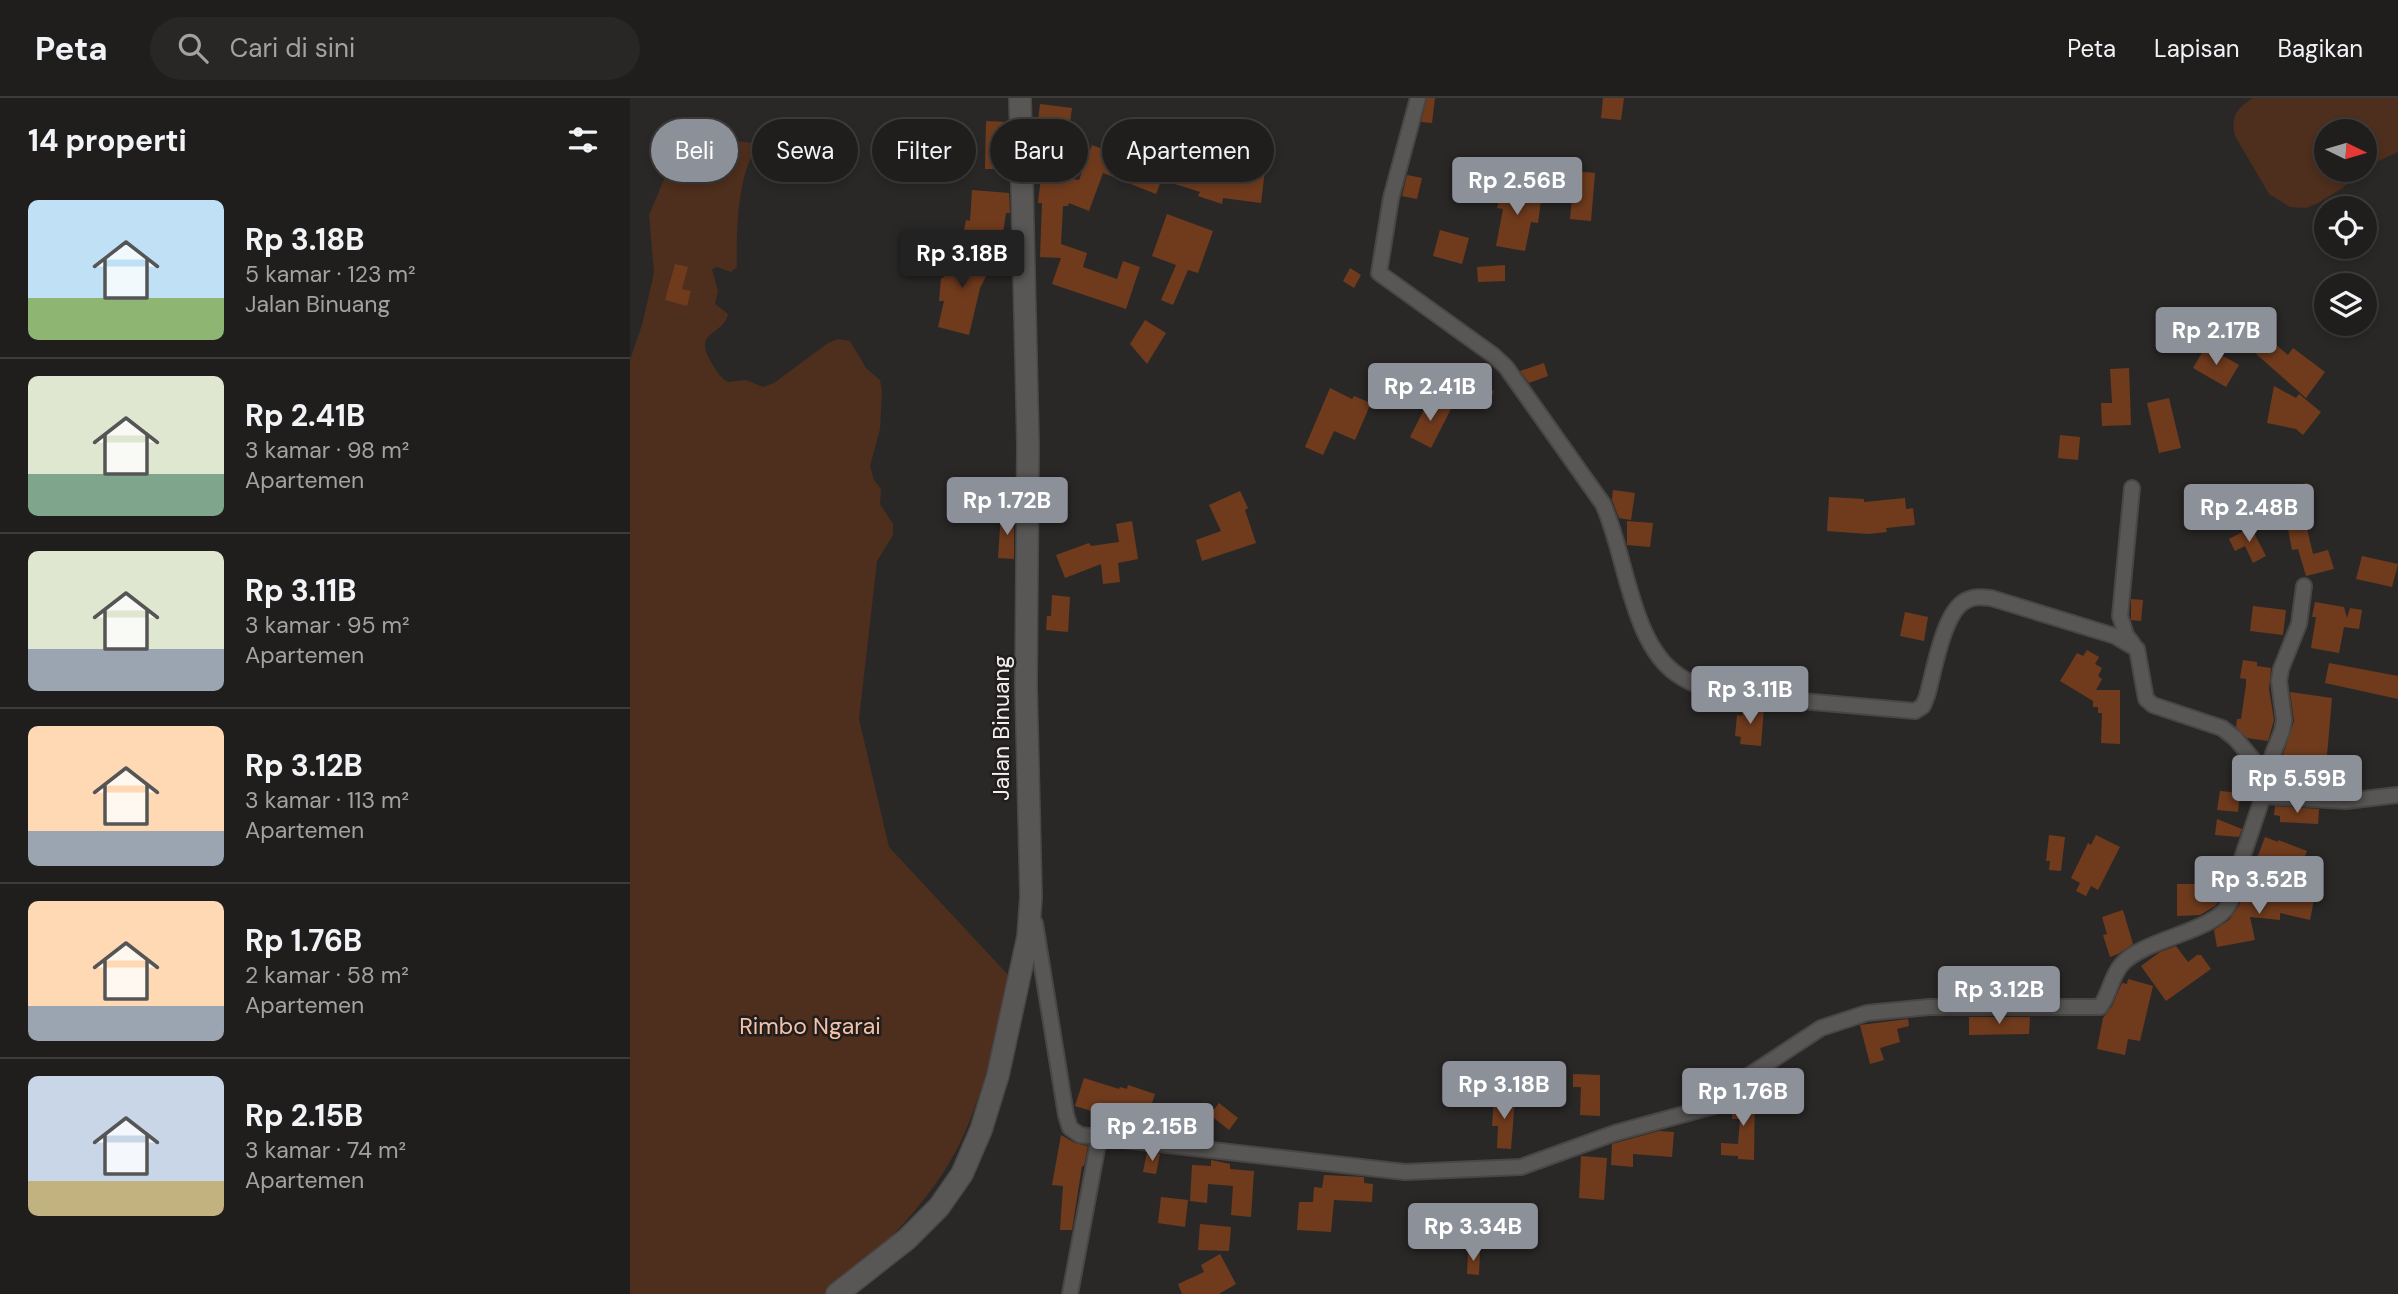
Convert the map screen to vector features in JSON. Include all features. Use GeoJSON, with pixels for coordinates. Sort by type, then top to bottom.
{"type":"FeatureCollection","features":[{"type":"Feature","properties":{"kind":"main road","name":"Jalan Binuang"},"geometry":{"type":"LineString","coordinates":[[837,1294],[908,1239],[939,1207],[962,1174],[981,1130],[998,1075],[1028,937],[1031,897],[1026,684],[1027,402],[1020,98]]}},
{"type":"Feature","properties":{"kind":"street"},"geometry":{"type":"LineString","coordinates":[[1418,98],[1391,198],[1379,273],[1506,367],[1603,504],[1635,609],[1654,651],[1677,675],[1707,689],[1734,695],[1915,711],[1923,706],[1927,696],[1948,622],[1955,609],[1976,597],[1991,598],[2115,636],[2137,649]]}},
{"type":"Feature","properties":{"kind":"street"},"geometry":{"type":"LineString","coordinates":[[2132,488],[2120,616],[2126,635],[2137,649],[2146,699],[2159,708],[2222,728],[2235,738],[2265,774]]}},
{"type":"Feature","properties":{"kind":"street"},"geometry":{"type":"LineString","coordinates":[[1031,897],[1066,1115],[1070,1128],[1080,1135],[1405,1172],[1521,1167],[1615,1133],[1714,1106],[1726,1097],[1736,1084],[1821,1028],[1867,1013],[1929,1007],[2100,1007],[2123,963],[2141,951],[2220,916],[2231,902],[2232,888],[2263,796],[2265,774],[2282,731],[2284,720],[2279,681],[2281,668],[2299,624],[2304,586]]}},
{"type":"Feature","properties":{"kind":"street"},"geometry":{"type":"LineString","coordinates":[[2263,796],[2346,801],[2398,795]]}},
{"type":"Feature","properties":{"kind":"street"},"geometry":{"type":"LineString","coordinates":[[1070,1294],[1099,1138]]}},
{"type":"Feature","properties":{"kind":"green space"},"geometry":{"type":"Polygon","coordinates":[[[2253,98],[2398,98],[2398,152],[2377,162],[2377,119],[2314,119],[2314,182],[2350,182],[2330,196],[2314,196],[2314,205],[2306,208],[2290,207],[2269,194],[2235,136],[2233,123],[2239,109],[2253,98]]]}},
{"type":"Feature","properties":{"kind":"green space","name":"Rimbo Ngarai"},"geometry":{"type":"Polygon","coordinates":[[[738,141],[752,143],[752,156],[740,202],[737,267],[731,272],[717,267],[712,269],[718,291],[715,304],[728,314],[721,326],[707,338],[705,344],[710,360],[722,378],[728,382],[746,380],[763,387],[774,383],[828,343],[838,339],[850,341],[866,368],[880,380],[880,429],[870,466],[874,480],[881,489],[880,504],[893,524],[893,535],[877,561],[859,719],[889,847],[1010,977],[977,1101],[945,1170],[893,1235],[834,1294],[630,1294],[630,360],[642,325],[654,273],[649,215],[663,182],[738,182],[738,141]]]}},
{"type":"Feature","properties":{"kind":"building"},"geometry":{"type":"Polygon","coordinates":[[[1427,98],[1435,98],[1432,123],[1421,122],[1427,98]]]}},
{"type":"Feature","properties":{"kind":"building"},"geometry":{"type":"Polygon","coordinates":[[[1603,98],[1624,98],[1621,120],[1601,118],[1603,98]]]}},
{"type":"Feature","properties":{"kind":"building"},"geometry":{"type":"Polygon","coordinates":[[[1040,104],[1072,108],[1070,119],[1038,119],[1040,104]]]}},
{"type":"Feature","properties":{"kind":"building"},"geometry":{"type":"Polygon","coordinates":[[[986,121],[990,121],[990,169],[985,169],[986,121]]]}},
{"type":"Feature","properties":{"kind":"building"},"geometry":{"type":"Polygon","coordinates":[[[1092,145],[1102,149],[1102,176],[1089,211],[1069,203],[1068,206],[1063,206],[1061,244],[1087,253],[1083,267],[1117,279],[1123,261],[1140,267],[1126,309],[1052,284],[1061,258],[1040,257],[1042,203],[1038,203],[1040,182],[1088,182],[1088,156],[1092,145]]]}},
{"type":"Feature","properties":{"kind":"building"},"geometry":{"type":"Polygon","coordinates":[[[1574,171],[1595,173],[1591,221],[1570,219],[1574,171]]]}},
{"type":"Feature","properties":{"kind":"building"},"geometry":{"type":"Polygon","coordinates":[[[1407,175],[1422,178],[1417,199],[1402,196],[1407,175]]]}},
{"type":"Feature","properties":{"kind":"building"},"geometry":{"type":"Polygon","coordinates":[[[1126,182],[1161,182],[1156,194],[1126,182]]]}},
{"type":"Feature","properties":{"kind":"building"},"geometry":{"type":"Polygon","coordinates":[[[1264,182],[1261,203],[1223,198],[1222,204],[1198,196],[1200,192],[1175,184],[1264,182]]]}},
{"type":"Feature","properties":{"kind":"building"},"geometry":{"type":"Polygon","coordinates":[[[1507,188],[1542,193],[1538,223],[1531,222],[1525,251],[1496,246],[1503,209],[1497,208],[1500,193],[1506,194],[1507,188]]]}},
{"type":"Feature","properties":{"kind":"building"},"geometry":{"type":"Polygon","coordinates":[[[972,190],[1009,193],[1010,213],[1006,213],[1001,246],[962,240],[966,220],[970,221],[972,190]]]}},
{"type":"Feature","properties":{"kind":"building"},"geometry":{"type":"Polygon","coordinates":[[[1167,214],[1213,231],[1198,273],[1188,270],[1173,305],[1161,300],[1176,265],[1152,256],[1167,214]]]}},
{"type":"Feature","properties":{"kind":"building"},"geometry":{"type":"Polygon","coordinates":[[[1440,230],[1469,238],[1462,264],[1433,256],[1440,230]]]}},
{"type":"Feature","properties":{"kind":"building"},"geometry":{"type":"Polygon","coordinates":[[[959,246],[993,263],[980,288],[969,335],[938,327],[944,301],[939,301],[941,278],[959,246]]]}},
{"type":"Feature","properties":{"kind":"building"},"geometry":{"type":"Polygon","coordinates":[[[675,264],[688,267],[682,289],[691,291],[687,306],[665,300],[675,264]]]}},
{"type":"Feature","properties":{"kind":"building"},"geometry":{"type":"Polygon","coordinates":[[[1505,265],[1505,281],[1478,282],[1477,267],[1505,265]]]}},
{"type":"Feature","properties":{"kind":"building"},"geometry":{"type":"Polygon","coordinates":[[[1350,268],[1361,275],[1354,288],[1343,281],[1350,268]]]}},
{"type":"Feature","properties":{"kind":"building"},"geometry":{"type":"Polygon","coordinates":[[[2258,314],[2268,324],[2261,332],[2288,355],[2293,348],[2325,372],[2306,398],[2238,338],[2258,314]]]}},
{"type":"Feature","properties":{"kind":"building"},"geometry":{"type":"Polygon","coordinates":[[[1145,320],[1166,333],[1147,364],[1130,344],[1145,320]]]}},
{"type":"Feature","properties":{"kind":"building"},"geometry":{"type":"Polygon","coordinates":[[[2206,346],[2239,365],[2226,387],[2193,368],[2206,346]]]}},
{"type":"Feature","properties":{"kind":"building"},"geometry":{"type":"Polygon","coordinates":[[[1544,363],[1548,376],[1529,383],[1520,371],[1544,363]]]}},
{"type":"Feature","properties":{"kind":"building"},"geometry":{"type":"Polygon","coordinates":[[[2129,368],[2131,425],[2102,426],[2101,403],[2112,403],[2110,369],[2129,368]]]}},
{"type":"Feature","properties":{"kind":"building"},"geometry":{"type":"Polygon","coordinates":[[[1469,376],[1484,382],[1482,386],[1494,391],[1487,409],[1460,399],[1469,376]]]}},
{"type":"Feature","properties":{"kind":"building"},"geometry":{"type":"Polygon","coordinates":[[[2274,386],[2296,398],[2299,394],[2321,412],[2303,435],[2296,429],[2267,423],[2274,386]]]}},
{"type":"Feature","properties":{"kind":"building"},"geometry":{"type":"Polygon","coordinates":[[[1330,388],[1352,399],[1354,396],[1371,403],[1355,440],[1334,431],[1323,455],[1305,447],[1330,388]]]}},
{"type":"Feature","properties":{"kind":"building"},"geometry":{"type":"Polygon","coordinates":[[[1430,398],[1451,409],[1431,448],[1410,437],[1430,398]]]}},
{"type":"Feature","properties":{"kind":"building"},"geometry":{"type":"Polygon","coordinates":[[[2169,398],[2181,448],[2159,453],[2147,403],[2169,398]]]}},
{"type":"Feature","properties":{"kind":"building"},"geometry":{"type":"Polygon","coordinates":[[[2060,435],[2080,437],[2078,460],[2058,458],[2060,435]]]}},
{"type":"Feature","properties":{"kind":"building"},"geometry":{"type":"Polygon","coordinates":[[[1044,480],[1068,481],[1067,509],[1044,509],[1044,480]]]}},
{"type":"Feature","properties":{"kind":"building"},"geometry":{"type":"Polygon","coordinates":[[[2308,483],[2312,506],[2302,508],[2313,554],[2328,550],[2334,569],[2306,576],[2298,549],[2292,550],[2280,487],[2308,483]]]}},
{"type":"Feature","properties":{"kind":"building"},"geometry":{"type":"Polygon","coordinates":[[[1613,490],[1635,493],[1631,520],[1619,518],[1612,500],[1613,490]]]}},
{"type":"Feature","properties":{"kind":"building"},"geometry":{"type":"Polygon","coordinates":[[[1240,491],[1248,508],[1245,510],[1256,543],[1202,561],[1196,540],[1221,531],[1209,505],[1240,491]]]}},
{"type":"Feature","properties":{"kind":"building"},"geometry":{"type":"Polygon","coordinates":[[[1829,497],[1864,499],[1864,502],[1905,498],[1906,509],[1913,508],[1915,525],[1886,528],[1887,532],[1868,534],[1827,531],[1829,497]]]}},
{"type":"Feature","properties":{"kind":"building"},"geometry":{"type":"Polygon","coordinates":[[[1001,513],[1014,513],[1014,559],[998,558],[1001,513]]]}},
{"type":"Feature","properties":{"kind":"building"},"geometry":{"type":"Polygon","coordinates":[[[1132,521],[1138,559],[1118,563],[1120,582],[1103,584],[1101,564],[1065,578],[1056,555],[1089,543],[1091,546],[1119,542],[1116,524],[1132,521]]]}},
{"type":"Feature","properties":{"kind":"building"},"geometry":{"type":"Polygon","coordinates":[[[1627,521],[1653,523],[1650,547],[1627,545],[1627,521]]]}},
{"type":"Feature","properties":{"kind":"building"},"geometry":{"type":"Polygon","coordinates":[[[2251,527],[2266,556],[2253,563],[2245,546],[2235,551],[2229,539],[2251,527]]]}},
{"type":"Feature","properties":{"kind":"building"},"geometry":{"type":"Polygon","coordinates":[[[2362,556],[2398,564],[2392,587],[2356,579],[2362,556]]]}},
{"type":"Feature","properties":{"kind":"building"},"geometry":{"type":"Polygon","coordinates":[[[1052,595],[1070,597],[1068,632],[1046,630],[1047,616],[1051,616],[1052,595]]]}},
{"type":"Feature","properties":{"kind":"building"},"geometry":{"type":"Polygon","coordinates":[[[2131,599],[2143,600],[2141,621],[2131,620],[2131,599]]]}},
{"type":"Feature","properties":{"kind":"building"},"geometry":{"type":"Polygon","coordinates":[[[2315,602],[2344,607],[2347,618],[2350,608],[2362,610],[2359,629],[2344,627],[2339,653],[2311,648],[2316,617],[2312,617],[2315,602]]]}},
{"type":"Feature","properties":{"kind":"building"},"geometry":{"type":"Polygon","coordinates":[[[2253,606],[2286,610],[2283,635],[2250,631],[2253,606]]]}},
{"type":"Feature","properties":{"kind":"building"},"geometry":{"type":"Polygon","coordinates":[[[1905,612],[1928,617],[1924,641],[1900,636],[1905,612]]]}},
{"type":"Feature","properties":{"kind":"building"},"geometry":{"type":"Polygon","coordinates":[[[2087,650],[2099,657],[2095,664],[2102,668],[2098,676],[2102,679],[2096,690],[2120,690],[2120,744],[2101,743],[2102,713],[2098,713],[2098,707],[2093,707],[2093,701],[2060,681],[2077,653],[2083,656],[2087,650]]]}},
{"type":"Feature","properties":{"kind":"building"},"geometry":{"type":"Polygon","coordinates":[[[2243,660],[2271,668],[2269,689],[2274,720],[2268,741],[2247,738],[2236,727],[2237,719],[2241,719],[2246,685],[2246,679],[2240,678],[2243,660]]]}},
{"type":"Feature","properties":{"kind":"building"},"geometry":{"type":"Polygon","coordinates":[[[2329,663],[2398,676],[2398,699],[2325,683],[2329,663]]]}},
{"type":"Feature","properties":{"kind":"building"},"geometry":{"type":"Polygon","coordinates":[[[2290,692],[2332,698],[2327,755],[2320,755],[2318,787],[2321,787],[2321,790],[2281,787],[2283,755],[2294,721],[2290,692]]]}},
{"type":"Feature","properties":{"kind":"building"},"geometry":{"type":"Polygon","coordinates":[[[1743,705],[1764,707],[1761,746],[1740,744],[1741,737],[1735,736],[1737,715],[1742,716],[1743,705]]]}},
{"type":"Feature","properties":{"kind":"building"},"geometry":{"type":"Polygon","coordinates":[[[2220,791],[2240,793],[2238,812],[2217,810],[2220,791]]]}},
{"type":"Feature","properties":{"kind":"building"},"geometry":{"type":"Polygon","coordinates":[[[2275,806],[2319,809],[2318,824],[2280,822],[2280,816],[2274,815],[2275,806]]]}},
{"type":"Feature","properties":{"kind":"building"},"geometry":{"type":"Polygon","coordinates":[[[2217,819],[2242,829],[2239,837],[2215,835],[2217,819]]]}},
{"type":"Feature","properties":{"kind":"building"},"geometry":{"type":"Polygon","coordinates":[[[2049,835],[2065,837],[2061,871],[2049,870],[2050,861],[2046,861],[2049,835]]]}},
{"type":"Feature","properties":{"kind":"building"},"geometry":{"type":"Polygon","coordinates":[[[2096,835],[2120,847],[2098,890],[2091,886],[2086,896],[2076,891],[2080,883],[2071,878],[2088,843],[2091,845],[2096,835]]]}},
{"type":"Feature","properties":{"kind":"building"},"geometry":{"type":"Polygon","coordinates":[[[2265,837],[2307,851],[2295,883],[2281,877],[2283,871],[2256,861],[2265,837]]]}},
{"type":"Feature","properties":{"kind":"building"},"geometry":{"type":"Polygon","coordinates":[[[2177,884],[2223,884],[2221,898],[2215,906],[2200,915],[2177,916],[2177,884]]]}},
{"type":"Feature","properties":{"kind":"building"},"geometry":{"type":"Polygon","coordinates":[[[2244,894],[2314,900],[2310,920],[2280,913],[2280,920],[2250,917],[2255,940],[2217,947],[2214,930],[2229,920],[2244,894]]]}},
{"type":"Feature","properties":{"kind":"building"},"geometry":{"type":"Polygon","coordinates":[[[2123,910],[2133,944],[2110,957],[2103,935],[2107,934],[2102,917],[2123,910]]]}},
{"type":"Feature","properties":{"kind":"building"},"geometry":{"type":"Polygon","coordinates":[[[2176,946],[2188,962],[2201,955],[2211,969],[2166,1001],[2141,966],[2160,952],[2176,946]]]}},
{"type":"Feature","properties":{"kind":"building"},"geometry":{"type":"Polygon","coordinates":[[[2128,979],[2153,986],[2140,1041],[2128,1039],[2125,1055],[2097,1049],[2103,1018],[2112,1006],[2122,983],[2127,984],[2128,979]]]}},
{"type":"Feature","properties":{"kind":"building"},"geometry":{"type":"Polygon","coordinates":[[[1969,1017],[2030,1017],[2029,1034],[1969,1035],[1969,1017]]]}},
{"type":"Feature","properties":{"kind":"building"},"geometry":{"type":"Polygon","coordinates":[[[1908,1019],[1909,1026],[1897,1029],[1900,1042],[1880,1048],[1884,1060],[1870,1064],[1860,1025],[1908,1019]]]}},
{"type":"Feature","properties":{"kind":"building"},"geometry":{"type":"Polygon","coordinates":[[[1573,1074],[1600,1075],[1600,1116],[1580,1115],[1581,1087],[1573,1087],[1573,1074]]]}},
{"type":"Feature","properties":{"kind":"building"},"geometry":{"type":"Polygon","coordinates":[[[1084,1078],[1119,1089],[1127,1089],[1128,1085],[1155,1094],[1145,1125],[1099,1109],[1098,1113],[1075,1106],[1084,1078]]]}},
{"type":"Feature","properties":{"kind":"building"},"geometry":{"type":"Polygon","coordinates":[[[1755,1087],[1754,1160],[1721,1155],[1721,1143],[1738,1144],[1740,1119],[1732,1119],[1732,1104],[1743,1102],[1744,1090],[1755,1087]]]}},
{"type":"Feature","properties":{"kind":"building"},"geometry":{"type":"Polygon","coordinates":[[[1494,1098],[1515,1099],[1511,1149],[1497,1148],[1498,1126],[1492,1126],[1494,1098]]]}},
{"type":"Feature","properties":{"kind":"building"},"geometry":{"type":"Polygon","coordinates":[[[1219,1103],[1238,1118],[1229,1130],[1210,1115],[1219,1103]]]}},
{"type":"Feature","properties":{"kind":"building"},"geometry":{"type":"Polygon","coordinates":[[[1659,1131],[1674,1132],[1672,1157],[1633,1154],[1633,1167],[1611,1165],[1612,1144],[1659,1131]]]}},
{"type":"Feature","properties":{"kind":"building"},"geometry":{"type":"Polygon","coordinates":[[[1061,1135],[1075,1143],[1088,1146],[1082,1166],[1072,1230],[1060,1230],[1063,1186],[1052,1185],[1061,1135]]]}},
{"type":"Feature","properties":{"kind":"building"},"geometry":{"type":"Polygon","coordinates":[[[1147,1152],[1160,1154],[1156,1174],[1143,1172],[1147,1152]]]}},
{"type":"Feature","properties":{"kind":"building"},"geometry":{"type":"Polygon","coordinates":[[[1581,1156],[1607,1158],[1604,1200],[1579,1198],[1581,1156]]]}},
{"type":"Feature","properties":{"kind":"building"},"geometry":{"type":"Polygon","coordinates":[[[1211,1160],[1230,1164],[1230,1169],[1254,1171],[1251,1217],[1231,1215],[1233,1186],[1208,1184],[1207,1203],[1190,1201],[1192,1165],[1211,1166],[1211,1160]]]}},
{"type":"Feature","properties":{"kind":"building"},"geometry":{"type":"Polygon","coordinates":[[[1324,1175],[1364,1177],[1364,1183],[1373,1184],[1372,1202],[1334,1200],[1331,1232],[1297,1230],[1299,1202],[1313,1202],[1314,1187],[1322,1188],[1324,1175]]]}},
{"type":"Feature","properties":{"kind":"building"},"geometry":{"type":"Polygon","coordinates":[[[1161,1197],[1188,1200],[1185,1227],[1158,1223],[1161,1197]]]}},
{"type":"Feature","properties":{"kind":"building"},"geometry":{"type":"Polygon","coordinates":[[[1200,1224],[1231,1227],[1229,1251],[1198,1250],[1200,1224]]]}},
{"type":"Feature","properties":{"kind":"building"},"geometry":{"type":"Polygon","coordinates":[[[1468,1251],[1480,1252],[1479,1275],[1467,1274],[1468,1251]]]}},
{"type":"Feature","properties":{"kind":"building"},"geometry":{"type":"Polygon","coordinates":[[[1220,1254],[1236,1284],[1219,1294],[1182,1294],[1178,1284],[1204,1272],[1201,1265],[1220,1254]]]}}]}
